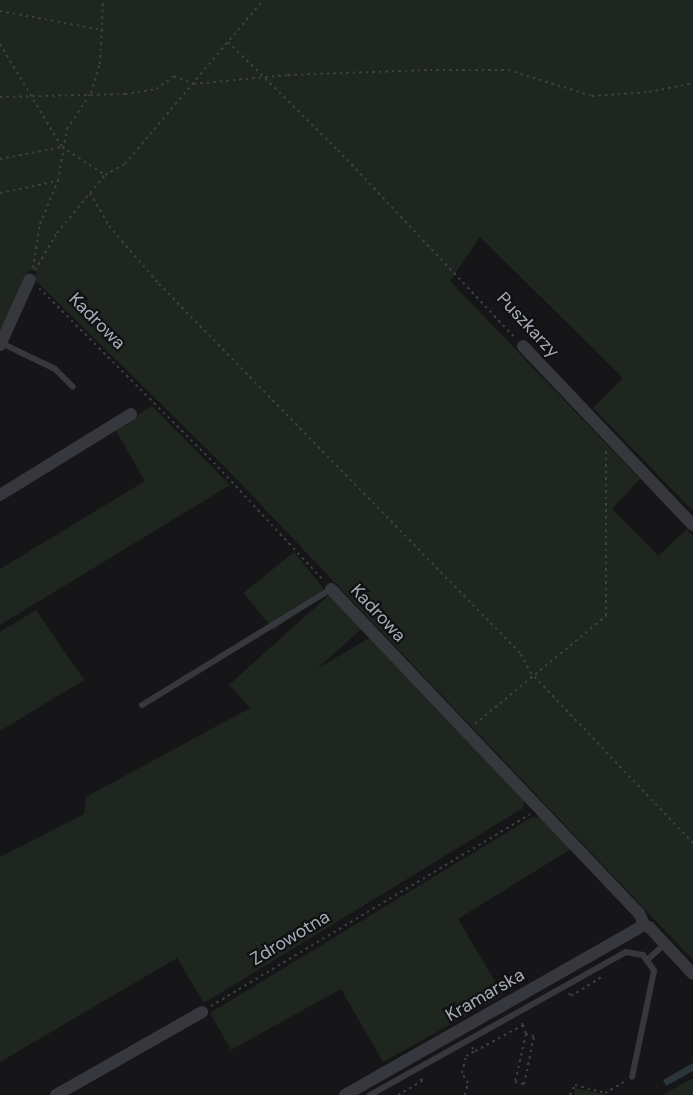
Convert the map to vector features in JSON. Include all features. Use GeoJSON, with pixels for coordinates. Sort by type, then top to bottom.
{"type":"FeatureCollection","features":[{"type":"Feature","properties":{"kind":"street"},"geometry":{"type":"LineString","coordinates":[[1,344],[30,279]]}},
{"type":"Feature","properties":{"kind":"street","name":"Puszkarzy"},"geometry":{"type":"LineString","coordinates":[[523,346],[693,525]]}},
{"type":"Feature","properties":{"kind":"street"},"geometry":{"type":"LineString","coordinates":[[0,495],[131,414]]}},
{"type":"Feature","properties":{"kind":"street","name":"Kadrowa"},"geometry":{"type":"LineString","coordinates":[[331,588],[465,732],[639,913],[644,925],[693,974]]}},
{"type":"Feature","properties":{"kind":"street","name":"Kramarska"},"geometry":{"type":"LineString","coordinates":[[345,1095],[644,925]]}},
{"type":"Feature","properties":{"kind":"street"},"geometry":{"type":"LineString","coordinates":[[56,1095],[202,1012]]}},
{"type":"Feature","properties":{"kind":"lane"},"geometry":{"type":"LineString","coordinates":[[1,344],[55,369],[73,387]]}},
{"type":"Feature","properties":{"kind":"lane"},"geometry":{"type":"LineString","coordinates":[[142,705],[331,588]]}},
{"type":"Feature","properties":{"kind":"lane"},"geometry":{"type":"LineString","coordinates":[[647,960],[665,944]]}},
{"type":"Feature","properties":{"kind":"lane"},"geometry":{"type":"LineString","coordinates":[[370,1095],[611,958],[631,952],[647,960],[654,971],[632,1077]]}},
{"type":"Feature","properties":{"kind":"path"},"geometry":{"type":"LineString","coordinates":[[30,279],[38,250],[40,224],[58,182],[62,147],[67,129],[91,94],[100,64],[103,0]]}},
{"type":"Feature","properties":{"kind":"path"},"geometry":{"type":"LineString","coordinates":[[30,279],[57,233],[105,175],[125,164],[263,0]]}},
{"type":"Feature","properties":{"kind":"path"},"geometry":{"type":"LineString","coordinates":[[0,11],[103,30]]}},
{"type":"Feature","properties":{"kind":"path","name":"Puszkarzy"},"geometry":{"type":"LineString","coordinates":[[228,42],[338,150],[523,346]]}},
{"type":"Feature","properties":{"kind":"path"},"geometry":{"type":"LineString","coordinates":[[0,44],[62,147],[105,175]]}},
{"type":"Feature","properties":{"kind":"path"},"geometry":{"type":"LineString","coordinates":[[0,97],[77,98],[91,94],[125,94],[156,90],[174,76],[194,84],[266,80],[288,75],[508,70],[592,96],[649,92],[693,82]]}},
{"type":"Feature","properties":{"kind":"path"},"geometry":{"type":"LineString","coordinates":[[0,158],[62,147]]}},
{"type":"Feature","properties":{"kind":"path"},"geometry":{"type":"LineString","coordinates":[[0,193],[58,182]]}},
{"type":"Feature","properties":{"kind":"path"},"geometry":{"type":"LineString","coordinates":[[90,193],[109,226],[159,284],[521,654],[533,675],[693,843]]}},
{"type":"Feature","properties":{"kind":"path","name":"Kadrowa"},"geometry":{"type":"LineString","coordinates":[[30,279],[218,467],[331,588]]}},
{"type":"Feature","properties":{"kind":"path"},"geometry":{"type":"LineString","coordinates":[[465,732],[606,616],[606,433]]}},
{"type":"Feature","properties":{"kind":"path","name":"Zdrowotna"},"geometry":{"type":"LineString","coordinates":[[202,1012],[540,808]]}},
{"type":"Feature","properties":{"kind":"path"},"geometry":{"type":"LineString","coordinates":[[567,989],[571,996],[605,976],[602,969]]}},
{"type":"Feature","properties":{"kind":"path"},"geometry":{"type":"LineString","coordinates":[[522,1015],[526,1034],[515,1082],[524,1084],[534,1036],[526,1034]]}},
{"type":"Feature","properties":{"kind":"path"},"geometry":{"type":"LineString","coordinates":[[461,1055],[466,1056],[524,1025]]}},
{"type":"Feature","properties":{"kind":"path"},"geometry":{"type":"LineString","coordinates":[[468,1046],[475,1051]]}},
{"type":"Feature","properties":{"kind":"path"},"geometry":{"type":"LineString","coordinates":[[465,1095],[468,1083],[462,1073],[466,1056]]}},
{"type":"Feature","properties":{"kind":"path"},"geometry":{"type":"LineString","coordinates":[[398,1095],[422,1081],[418,1074]]}},
{"type":"Feature","properties":{"kind":"path"},"geometry":{"type":"LineString","coordinates":[[570,1095],[575,1085],[605,1093],[632,1077]]}},
{"type":"Feature","properties":{"kind":"shaded area"},"geometry":{"type":"Polygon","coordinates":[[[0,0],[693,0],[693,511],[593,408],[623,378],[480,237],[450,281],[640,479],[612,509],[658,556],[687,529],[693,536],[693,960],[227,469],[34,279],[37,272],[29,270],[0,330],[0,0]]]}},
{"type":"Feature","properties":{"kind":"shaded area"},"geometry":{"type":"Polygon","coordinates":[[[152,406],[230,485],[0,625],[0,569],[145,481],[115,429],[152,406]]]}},
{"type":"Feature","properties":{"kind":"shaded area"},"geometry":{"type":"Polygon","coordinates":[[[294,552],[324,589],[274,630],[243,593],[294,552]]]}},
{"type":"Feature","properties":{"kind":"shaded area"},"geometry":{"type":"Polygon","coordinates":[[[331,593],[362,628],[261,720],[229,685],[331,593]]]}},
{"type":"Feature","properties":{"kind":"shaded area"},"geometry":{"type":"Polygon","coordinates":[[[36,610],[84,680],[0,731],[0,632],[36,610]]]}},
{"type":"Feature","properties":{"kind":"shaded area"},"geometry":{"type":"Polygon","coordinates":[[[371,637],[525,798],[523,808],[204,1003],[177,958],[0,1062],[0,857],[84,814],[86,797],[259,703],[371,637]]]}},
{"type":"Feature","properties":{"kind":"shaded area"},"geometry":{"type":"Polygon","coordinates":[[[532,817],[545,818],[574,847],[458,919],[503,995],[383,1062],[341,989],[231,1050],[210,1013],[532,817]]]}},
{"type":"Feature","properties":{"kind":"shaded area"},"geometry":{"type":"Polygon","coordinates":[[[693,1063],[693,1071],[666,1086],[663,1080],[693,1063]]]}},
{"type":"Feature","properties":{"kind":"shaded area"},"geometry":{"type":"Polygon","coordinates":[[[693,1078],[693,1095],[663,1095],[693,1078]]]}},
{"type":"Feature","properties":{"kind":"shaded area"},"geometry":{"type":"Polygon","coordinates":[[[575,1088],[607,1095],[574,1095],[575,1088]]]}}]}
